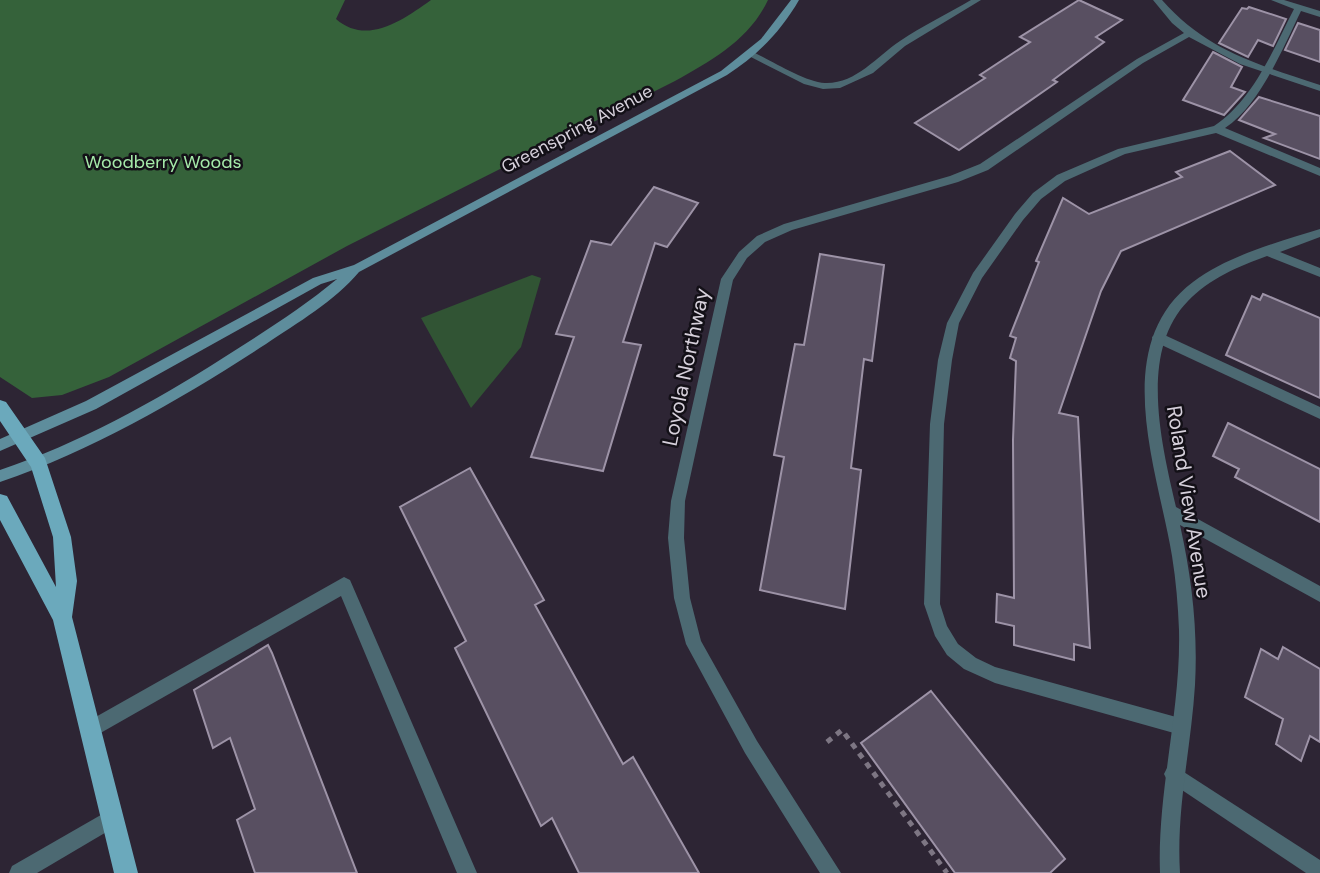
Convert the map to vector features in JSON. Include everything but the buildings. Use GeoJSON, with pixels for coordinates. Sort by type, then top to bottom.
{"type":"FeatureCollection","features":[{"type":"Feature","properties":{"kind":"main road","name":"Greenspring Avenue"},"geometry":{"type":"LineString","coordinates":[[0,445],[91,405],[317,281],[358,268],[660,108],[752,55],[776,29],[795,0]]}},
{"type":"Feature","properties":{"kind":"main road","name":"Greenspring Avenue"},"geometry":{"type":"LineString","coordinates":[[0,476],[39,464],[104,436],[162,405],[289,322],[331,292],[358,268]]}},
{"type":"Feature","properties":{"kind":"main road"},"geometry":{"type":"LineString","coordinates":[[0,407],[39,464],[62,537],[67,582],[62,617]]}},
{"type":"Feature","properties":{"kind":"main road"},"geometry":{"type":"LineString","coordinates":[[0,502],[62,617],[126,873]]}},
{"type":"Feature","properties":{"kind":"street"},"geometry":{"type":"LineString","coordinates":[[752,55],[808,82],[823,86],[840,85],[870,71],[902,44],[977,0]]}},
{"type":"Feature","properties":{"kind":"street"},"geometry":{"type":"LineString","coordinates":[[1157,0],[1174,20],[1190,33],[1237,58],[1320,88]]}},
{"type":"Feature","properties":{"kind":"street"},"geometry":{"type":"LineString","coordinates":[[1275,0],[1320,14]]}},
{"type":"Feature","properties":{"kind":"street"},"geometry":{"type":"LineString","coordinates":[[1181,726],[995,676],[970,666],[955,654],[940,633],[932,604],[937,424],[944,360],[953,323],[977,276],[1018,217],[1037,196],[1061,177],[1092,162],[1162,140],[1217,129],[1242,107],[1267,70],[1299,8]]}},
{"type":"Feature","properties":{"kind":"street","name":"Loyola Northway"},"geometry":{"type":"LineString","coordinates":[[831,873],[751,747],[694,644],[682,597],[677,538],[678,501],[727,279],[752,247],[761,239],[779,231],[954,179],[984,167],[1140,61],[1190,33]]}},
{"type":"Feature","properties":{"kind":"street"},"geometry":{"type":"LineString","coordinates":[[1217,129],[1320,172]]}},
{"type":"Feature","properties":{"kind":"street","name":"Roland View Avenue"},"geometry":{"type":"LineString","coordinates":[[1170,873],[1167,844],[1173,774],[1185,699],[1185,621],[1184,586],[1151,407],[1152,370],[1158,337],[1171,312],[1195,287],[1231,265],[1271,253],[1320,233]]}},
{"type":"Feature","properties":{"kind":"street"},"geometry":{"type":"LineString","coordinates":[[1271,253],[1320,273]]}},
{"type":"Feature","properties":{"kind":"street"},"geometry":{"type":"LineString","coordinates":[[1158,337],[1320,414]]}},
{"type":"Feature","properties":{"kind":"street"},"geometry":{"type":"LineString","coordinates":[[1171,512],[1320,594]]}},
{"type":"Feature","properties":{"kind":"street"},"geometry":{"type":"LineString","coordinates":[[91,729],[344,585],[467,873]]}},
{"type":"Feature","properties":{"kind":"street"},"geometry":{"type":"LineString","coordinates":[[1173,774],[1320,871]]}},
{"type":"Feature","properties":{"kind":"street"},"geometry":{"type":"LineString","coordinates":[[19,873],[113,817]]}},
{"type":"Feature","properties":{"kind":"path"},"geometry":{"type":"LineString","coordinates":[[827,741],[842,730],[947,873]]}},
{"type":"Feature","properties":{"kind":"green space","name":"Woodberry Woods"},"geometry":{"type":"Polygon","coordinates":[[[0,0],[345,0],[336,19],[348,27],[372,30],[397,22],[431,0],[768,0],[751,27],[740,38],[716,57],[675,81],[347,246],[109,377],[62,395],[32,398],[0,377],[0,0]]]}},
{"type":"Feature","properties":{"kind":"green space"},"geometry":{"type":"Polygon","coordinates":[[[532,275],[541,278],[521,347],[471,408],[421,318],[532,275]]]}}]}
